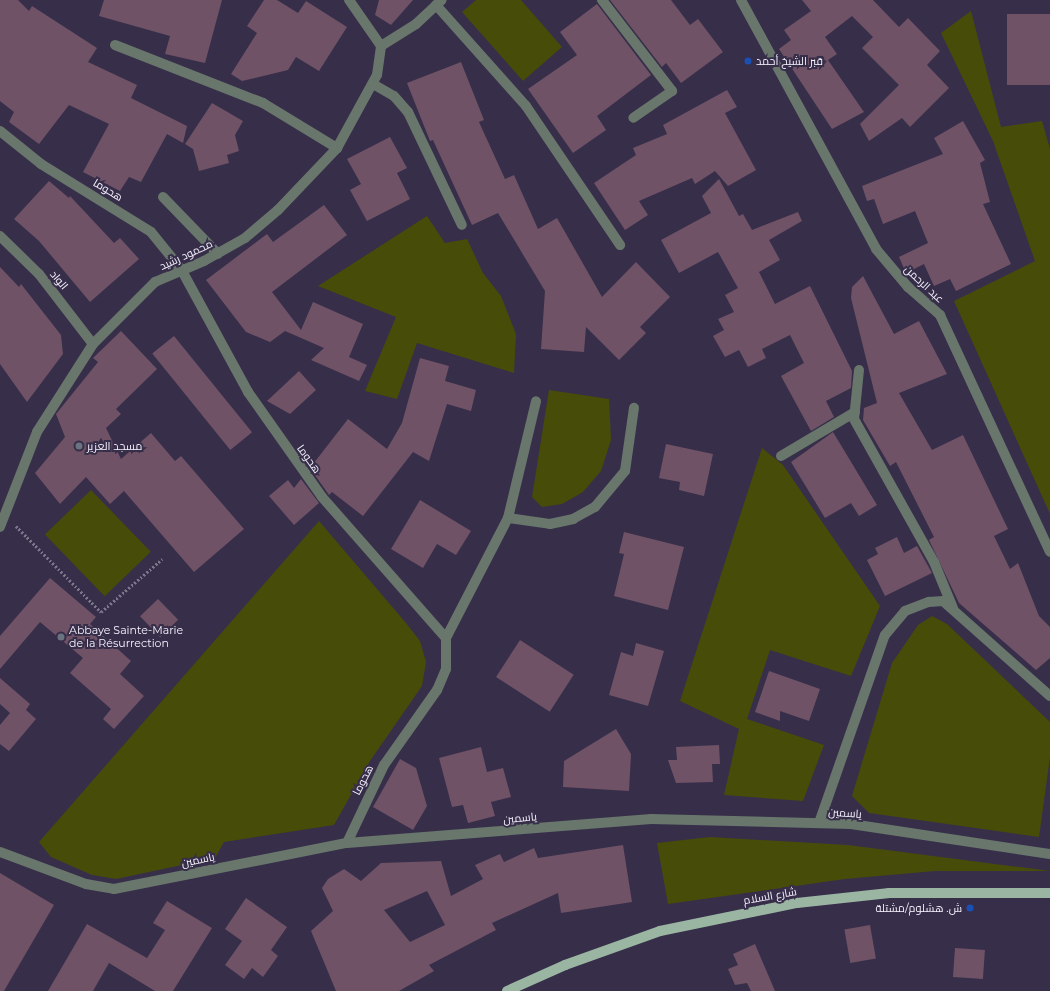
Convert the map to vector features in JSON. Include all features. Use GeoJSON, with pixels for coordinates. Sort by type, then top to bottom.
{"type":"FeatureCollection","features":[{"type":"Feature","properties":{"kind":"main road","name":"شارع السلام"},"geometry":{"type":"LineString","coordinates":[[507,991],[564,966],[660,931],[797,903],[896,892],[1050,893]]}},
{"type":"Feature","properties":{"kind":"street"},"geometry":{"type":"LineString","coordinates":[[349,0],[381,46],[416,24],[439,2],[526,106],[620,245]]}},
{"type":"Feature","properties":{"kind":"street"},"geometry":{"type":"LineString","coordinates":[[602,0],[672,91],[633,118]]}},
{"type":"Feature","properties":{"kind":"street","name":"عبد الرحمن"},"geometry":{"type":"LineString","coordinates":[[741,0],[876,249],[908,287],[940,315],[1050,552]]}},
{"type":"Feature","properties":{"kind":"street"},"geometry":{"type":"LineString","coordinates":[[115,45],[263,103],[337,148]]}},
{"type":"Feature","properties":{"kind":"street","name":"محمود رشيد"},"geometry":{"type":"LineString","coordinates":[[0,527],[38,432],[93,344],[138,296],[180,269],[218,254],[245,238],[278,210],[337,148],[373,84],[381,46]]}},
{"type":"Feature","properties":{"kind":"street"},"geometry":{"type":"LineString","coordinates":[[373,84],[394,96],[408,112],[462,225]]}},
{"type":"Feature","properties":{"kind":"street","name":"هحوما"},"geometry":{"type":"LineString","coordinates":[[0,131],[41,164],[151,232],[180,269],[248,392],[322,497],[446,638],[446,669],[437,690],[384,765],[347,844]]}},
{"type":"Feature","properties":{"kind":"street"},"geometry":{"type":"LineString","coordinates":[[163,197],[218,254]]}},
{"type":"Feature","properties":{"kind":"street","name":"الواد"},"geometry":{"type":"LineString","coordinates":[[0,236],[39,274],[93,344]]}},
{"type":"Feature","properties":{"kind":"street"},"geometry":{"type":"LineString","coordinates":[[858,370],[854,419],[934,562],[953,608]]}},
{"type":"Feature","properties":{"kind":"street"},"geometry":{"type":"LineString","coordinates":[[446,638],[508,518],[536,401]]}},
{"type":"Feature","properties":{"kind":"street"},"geometry":{"type":"LineString","coordinates":[[508,518],[550,524],[573,519],[595,507],[625,471],[634,408]]}},
{"type":"Feature","properties":{"kind":"street"},"geometry":{"type":"LineString","coordinates":[[781,456],[855,412]]}},
{"type":"Feature","properties":{"kind":"street"},"geometry":{"type":"LineString","coordinates":[[819,823],[885,635],[905,611],[929,602],[943,601],[953,608],[1050,696]]}},
{"type":"Feature","properties":{"kind":"street","name":"ياسمين"},"geometry":{"type":"LineString","coordinates":[[0,852],[86,884],[114,889],[347,844],[651,819],[851,824],[1050,854]]}},
{"type":"Feature","properties":{"kind":"path"},"geometry":{"type":"LineString","coordinates":[[4,515],[101,612],[162,559]]}},
{"type":"Feature","properties":{"kind":"shaded area"},"geometry":{"type":"Polygon","coordinates":[[[476,0],[521,0],[562,47],[523,81],[462,12],[476,0]]]}},
{"type":"Feature","properties":{"kind":"shaded area"},"geometry":{"type":"Polygon","coordinates":[[[971,11],[1001,127],[1042,121],[1050,149],[1050,514],[954,301],[1035,261],[993,141],[941,33],[971,11]]]}},
{"type":"Feature","properties":{"kind":"shaded area"},"geometry":{"type":"Polygon","coordinates":[[[427,216],[445,243],[467,239],[483,273],[501,296],[516,334],[514,373],[417,343],[397,399],[365,391],[396,317],[318,286],[427,216]]]}},
{"type":"Feature","properties":{"kind":"shaded area"},"geometry":{"type":"Polygon","coordinates":[[[549,390],[609,399],[611,440],[601,471],[583,492],[562,504],[542,507],[532,497],[549,390]]]}},
{"type":"Feature","properties":{"kind":"shaded area"},"geometry":{"type":"Polygon","coordinates":[[[762,448],[783,465],[880,606],[851,676],[770,650],[747,719],[824,745],[803,801],[724,795],[739,729],[680,701],[762,448]]]}},
{"type":"Feature","properties":{"kind":"shaded area"},"geometry":{"type":"Polygon","coordinates":[[[91,490],[151,552],[105,596],[45,534],[91,490]]]}},
{"type":"Feature","properties":{"kind":"shaded area"},"geometry":{"type":"Polygon","coordinates":[[[319,521],[420,641],[426,662],[422,686],[370,761],[334,825],[224,842],[215,858],[116,879],[92,875],[51,857],[39,842],[319,521]]]}},
{"type":"Feature","properties":{"kind":"shaded area"},"geometry":{"type":"Polygon","coordinates":[[[932,616],[947,624],[1050,722],[1050,757],[1039,837],[869,813],[852,796],[892,663],[918,625],[932,616]]]}},
{"type":"Feature","properties":{"kind":"shaded area"},"geometry":{"type":"Polygon","coordinates":[[[710,837],[848,845],[1050,871],[935,871],[845,879],[668,904],[657,843],[710,837]]]}},
{"type":"Feature","properties":{"kind":"building"},"geometry":{"type":"Polygon","coordinates":[[[0,0],[18,0],[29,11],[32,6],[97,48],[88,62],[137,85],[131,98],[187,126],[183,143],[167,134],[141,182],[129,177],[120,191],[83,172],[109,124],[69,105],[39,144],[9,122],[14,112],[0,101],[0,0]]]}},
{"type":"Feature","properties":{"kind":"building"},"geometry":{"type":"Polygon","coordinates":[[[104,0],[222,0],[205,63],[165,54],[170,36],[99,16],[104,0]]]}},
{"type":"Feature","properties":{"kind":"building"},"geometry":{"type":"Polygon","coordinates":[[[264,0],[277,0],[298,13],[306,1],[347,27],[319,71],[296,57],[288,70],[242,81],[231,74],[257,33],[247,26],[264,0]]]}},
{"type":"Feature","properties":{"kind":"building"},"geometry":{"type":"Polygon","coordinates":[[[379,0],[413,0],[391,25],[375,15],[379,0]]]}},
{"type":"Feature","properties":{"kind":"building"},"geometry":{"type":"Polygon","coordinates":[[[610,0],[671,0],[690,25],[698,19],[723,52],[681,83],[666,63],[662,67],[610,0]]]}},
{"type":"Feature","properties":{"kind":"building"},"geometry":{"type":"Polygon","coordinates":[[[802,0],[873,0],[899,27],[908,18],[940,51],[927,65],[949,88],[910,127],[902,118],[869,141],[860,124],[899,85],[862,48],[873,37],[852,16],[825,37],[837,54],[828,60],[864,112],[832,129],[779,49],[791,40],[784,30],[811,11],[802,0]]]}},
{"type":"Feature","properties":{"kind":"building"},"geometry":{"type":"Polygon","coordinates":[[[597,4],[651,75],[597,116],[606,130],[573,153],[528,89],[577,55],[560,32],[597,4]]]}},
{"type":"Feature","properties":{"kind":"building"},"geometry":{"type":"Polygon","coordinates":[[[1007,14],[1050,14],[1050,85],[1007,85],[1007,14]]]}},
{"type":"Feature","properties":{"kind":"building"},"geometry":{"type":"Polygon","coordinates":[[[461,62],[484,120],[479,122],[505,179],[514,175],[538,229],[557,218],[602,297],[636,262],[670,297],[640,327],[646,333],[619,360],[586,327],[584,352],[541,349],[545,291],[498,213],[472,225],[433,140],[430,141],[407,83],[461,62]]]}},
{"type":"Feature","properties":{"kind":"building"},"geometry":{"type":"Polygon","coordinates":[[[727,90],[737,107],[725,113],[756,170],[728,186],[715,171],[695,184],[692,178],[639,201],[648,215],[625,230],[594,183],[636,155],[633,148],[667,134],[663,125],[727,90]]]}},
{"type":"Feature","properties":{"kind":"building"},"geometry":{"type":"Polygon","coordinates":[[[212,103],[243,121],[235,135],[239,151],[227,155],[229,163],[199,171],[193,149],[185,144],[212,103]]]}},
{"type":"Feature","properties":{"kind":"building"},"geometry":{"type":"Polygon","coordinates":[[[963,121],[985,160],[980,163],[990,202],[983,204],[1011,264],[956,291],[950,279],[934,286],[924,264],[906,273],[899,257],[928,243],[915,211],[883,224],[874,199],[867,201],[862,186],[943,154],[934,138],[963,121]]]}},
{"type":"Feature","properties":{"kind":"building"},"geometry":{"type":"Polygon","coordinates":[[[390,137],[407,168],[397,173],[410,199],[367,221],[350,190],[361,184],[347,159],[390,137]]]}},
{"type":"Feature","properties":{"kind":"building"},"geometry":{"type":"Polygon","coordinates":[[[719,179],[739,216],[743,214],[752,230],[798,212],[802,221],[769,240],[780,260],[759,272],[775,304],[810,286],[852,371],[851,388],[826,401],[834,417],[811,431],[781,376],[804,363],[790,335],[762,349],[766,358],[748,367],[739,350],[725,357],[713,336],[724,330],[718,319],[734,312],[725,295],[738,288],[718,252],[679,273],[661,240],[711,213],[702,196],[719,179]]]}},
{"type":"Feature","properties":{"kind":"building"},"geometry":{"type":"Polygon","coordinates":[[[49,181],[69,198],[70,196],[114,243],[120,238],[139,259],[90,302],[39,241],[14,219],[49,181]]]}},
{"type":"Feature","properties":{"kind":"building"},"geometry":{"type":"Polygon","coordinates":[[[324,205],[347,235],[272,292],[301,330],[313,302],[363,324],[349,357],[367,365],[359,381],[311,360],[324,348],[285,331],[270,342],[246,332],[206,280],[267,234],[273,242],[324,205]]]}},
{"type":"Feature","properties":{"kind":"building"},"geometry":{"type":"Polygon","coordinates":[[[0,267],[19,287],[21,284],[61,335],[63,354],[27,402],[0,364],[0,267]]]}},
{"type":"Feature","properties":{"kind":"building"},"geometry":{"type":"Polygon","coordinates":[[[863,276],[894,334],[919,321],[947,374],[899,393],[932,450],[963,435],[1008,529],[994,536],[1010,569],[1018,563],[1039,616],[1050,627],[1050,658],[1036,670],[959,603],[929,540],[934,537],[896,462],[890,466],[863,420],[864,408],[877,403],[851,298],[852,287],[863,276]]]}},
{"type":"Feature","properties":{"kind":"building"},"geometry":{"type":"Polygon","coordinates":[[[121,331],[157,369],[116,409],[121,414],[106,428],[121,459],[151,433],[175,461],[181,456],[244,529],[194,572],[124,491],[110,504],[86,477],[60,504],[35,473],[65,437],[56,414],[98,362],[93,358],[121,331]]]}},
{"type":"Feature","properties":{"kind":"building"},"geometry":{"type":"Polygon","coordinates":[[[174,336],[252,432],[230,450],[152,354],[174,336]]]}},
{"type":"Feature","properties":{"kind":"building"},"geometry":{"type":"Polygon","coordinates":[[[420,358],[449,366],[445,381],[476,390],[471,411],[447,404],[429,461],[413,452],[363,516],[332,492],[329,495],[310,468],[348,419],[387,449],[402,423],[420,358]]]}},
{"type":"Feature","properties":{"kind":"building"},"geometry":{"type":"Polygon","coordinates":[[[299,371],[316,390],[290,414],[267,401],[299,371]]]}},
{"type":"Feature","properties":{"kind":"building"},"geometry":{"type":"Polygon","coordinates":[[[833,432],[877,505],[859,516],[851,503],[825,518],[791,462],[833,432]]]}},
{"type":"Feature","properties":{"kind":"building"},"geometry":{"type":"Polygon","coordinates":[[[666,444],[713,454],[704,496],[679,490],[680,482],[659,478],[666,444]]]}},
{"type":"Feature","properties":{"kind":"building"},"geometry":{"type":"Polygon","coordinates":[[[301,479],[319,503],[294,525],[269,496],[288,480],[294,488],[301,479]]]}},
{"type":"Feature","properties":{"kind":"building"},"geometry":{"type":"Polygon","coordinates":[[[420,500],[471,531],[456,555],[437,544],[423,568],[391,549],[420,500]]]}},
{"type":"Feature","properties":{"kind":"building"},"geometry":{"type":"Polygon","coordinates":[[[624,532],[684,547],[668,610],[614,596],[624,554],[619,553],[624,532]]]}},
{"type":"Feature","properties":{"kind":"building"},"geometry":{"type":"Polygon","coordinates":[[[897,537],[904,553],[917,546],[932,573],[885,596],[867,560],[878,554],[875,548],[897,537]]]}},
{"type":"Feature","properties":{"kind":"building"},"geometry":{"type":"Polygon","coordinates":[[[50,578],[96,617],[90,624],[131,661],[120,674],[144,696],[114,729],[103,719],[111,709],[70,673],[83,658],[40,622],[0,669],[0,636],[50,578]]]}},
{"type":"Feature","properties":{"kind":"building"},"geometry":{"type":"Polygon","coordinates":[[[158,599],[178,620],[160,637],[140,616],[158,599]]]}},
{"type":"Feature","properties":{"kind":"building"},"geometry":{"type":"Polygon","coordinates":[[[520,640],[574,675],[550,712],[496,677],[520,640]]]}},
{"type":"Feature","properties":{"kind":"building"},"geometry":{"type":"Polygon","coordinates":[[[636,643],[664,651],[648,706],[609,695],[621,652],[633,656],[636,643]]]}},
{"type":"Feature","properties":{"kind":"building"},"geometry":{"type":"Polygon","coordinates":[[[769,671],[820,689],[809,721],[780,711],[780,721],[755,712],[769,671]]]}},
{"type":"Feature","properties":{"kind":"building"},"geometry":{"type":"Polygon","coordinates":[[[0,678],[30,704],[26,710],[36,719],[9,751],[0,744],[0,725],[10,713],[0,704],[0,678]]]}},
{"type":"Feature","properties":{"kind":"building"},"geometry":{"type":"Polygon","coordinates":[[[616,729],[631,754],[629,791],[563,787],[564,761],[616,729]]]}},
{"type":"Feature","properties":{"kind":"building"},"geometry":{"type":"Polygon","coordinates":[[[719,745],[720,764],[712,764],[713,782],[676,783],[668,760],[677,760],[676,747],[719,745]]]}},
{"type":"Feature","properties":{"kind":"building"},"geometry":{"type":"Polygon","coordinates":[[[481,747],[487,772],[503,768],[511,797],[491,802],[495,816],[468,823],[463,805],[452,807],[439,758],[481,747]]]}},
{"type":"Feature","properties":{"kind":"building"},"geometry":{"type":"Polygon","coordinates":[[[400,759],[416,768],[427,806],[413,830],[373,807],[400,759]]]}},
{"type":"Feature","properties":{"kind":"building"},"geometry":{"type":"Polygon","coordinates":[[[623,845],[632,902],[561,913],[558,893],[492,923],[496,930],[429,965],[434,971],[399,991],[336,991],[311,931],[333,911],[322,888],[328,879],[344,869],[361,881],[381,863],[441,861],[451,896],[483,879],[475,865],[500,854],[504,862],[534,848],[538,858],[623,845]],[[427,891],[384,910],[410,942],[445,925],[427,891]]]}},
{"type":"Feature","properties":{"kind":"building"},"geometry":{"type":"Polygon","coordinates":[[[0,873],[54,905],[4,991],[0,991],[0,873]]]}},
{"type":"Feature","properties":{"kind":"building"},"geometry":{"type":"Polygon","coordinates":[[[246,898],[287,927],[271,950],[278,956],[263,977],[252,968],[244,979],[225,965],[242,941],[225,929],[246,898]]]}},
{"type":"Feature","properties":{"kind":"building"},"geometry":{"type":"Polygon","coordinates":[[[167,901],[212,928],[173,991],[155,991],[109,963],[93,991],[48,991],[87,924],[147,958],[165,930],[153,923],[167,901]]]}},
{"type":"Feature","properties":{"kind":"building"},"geometry":{"type":"Polygon","coordinates":[[[870,925],[876,958],[850,963],[844,930],[870,925]]]}},
{"type":"Feature","properties":{"kind":"building"},"geometry":{"type":"Polygon","coordinates":[[[755,944],[775,991],[751,991],[747,983],[735,985],[728,969],[738,965],[733,954],[755,944]]]}},
{"type":"Feature","properties":{"kind":"building"},"geometry":{"type":"Polygon","coordinates":[[[955,948],[985,950],[983,979],[953,977],[955,948]]]}},
{"type":"Feature","properties":{"kind":"place","name":"قبر الشيخ أحمد"},"geometry":{"type":"Point","coordinates":[748,61]}},
{"type":"Feature","properties":{"kind":"place","name":"مسجد العزير"},"geometry":{"type":"Point","coordinates":[79,446]}},
{"type":"Feature","properties":{"kind":"place","name":"Abbaye Sainte-Marie de la Résurrection"},"geometry":{"type":"Point","coordinates":[61,637]}},
{"type":"Feature","properties":{"kind":"place","name":"ش. هشلوم/مشتلة"},"geometry":{"type":"Point","coordinates":[970,908]}}]}
